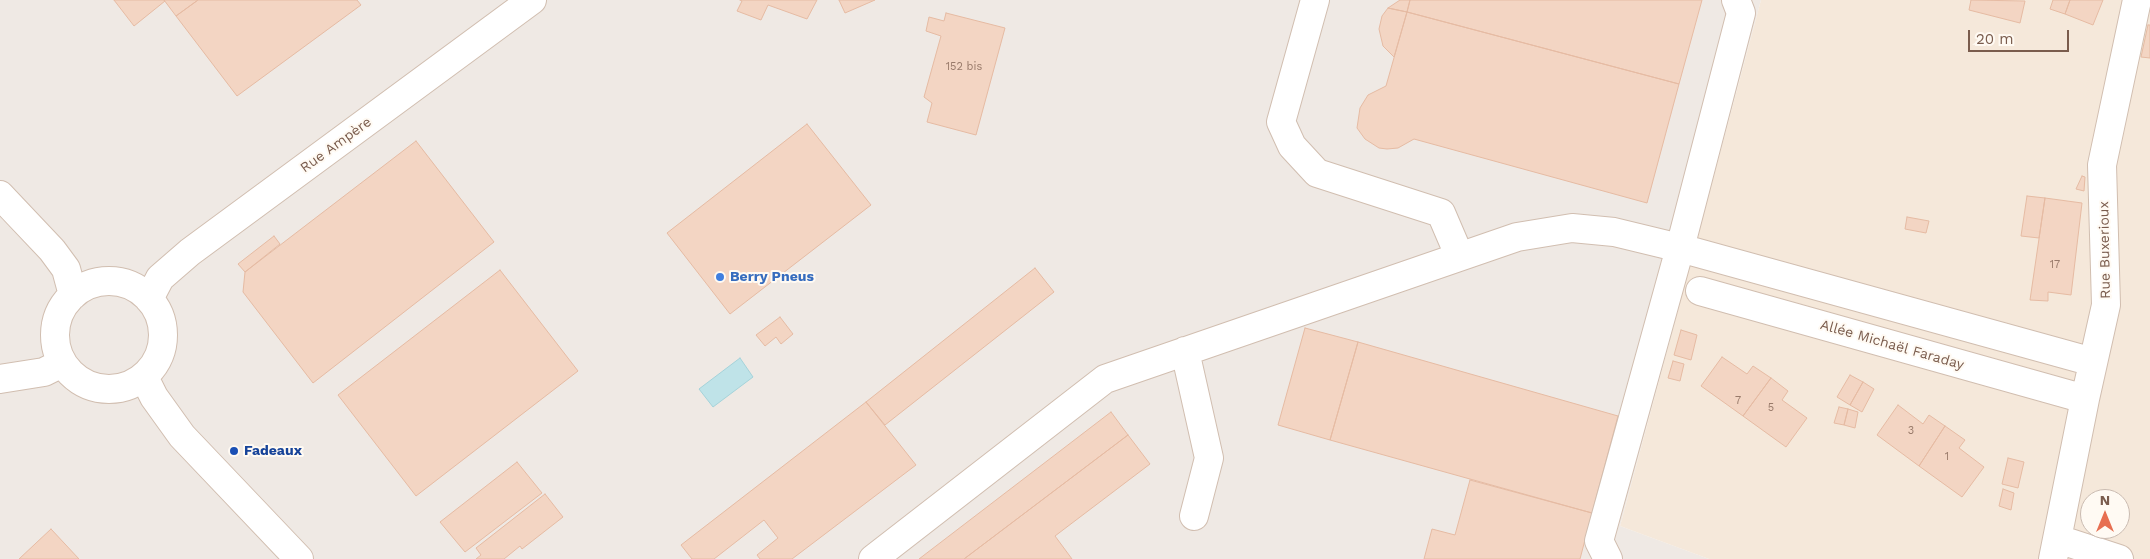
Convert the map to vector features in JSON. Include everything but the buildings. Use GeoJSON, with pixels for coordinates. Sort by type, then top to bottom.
{"type":"FeatureCollection","features":[{"type":"Feature","properties":{"kind":"street","name":"Rue Ampère"},"geometry":{"type":"LineString","coordinates":[[149,299],[160,278],[190,252],[532,0]]}},
{"type":"Feature","properties":{"kind":"street"},"geometry":{"type":"LineString","coordinates":[[1314,0],[1281,122],[1292,146],[1317,172],[1441,213],[1459,255]]}},
{"type":"Feature","properties":{"kind":"street"},"geometry":{"type":"LineString","coordinates":[[1608,559],[1599,541],[1680,248],[1741,13],[1736,0]]}},
{"type":"Feature","properties":{"kind":"street","name":"Rue Buxerioux"},"geometry":{"type":"LineString","coordinates":[[2055,549],[2106,305],[2102,165],[2137,0]]}},
{"type":"Feature","properties":{"kind":"street"},"geometry":{"type":"LineString","coordinates":[[0,195],[52,250],[66,269],[73,295]]}},
{"type":"Feature","properties":{"kind":"street"},"geometry":{"type":"LineString","coordinates":[[873,559],[1105,378],[1459,255],[1517,237],[1572,228],[1614,232],[1680,248],[2093,362]]}},
{"type":"Feature","properties":{"kind":"street"},"geometry":{"type":"LineString","coordinates":[[104,282],[120,282],[136,288],[149,299],[159,314],[163,339],[156,364],[144,377],[128,386],[109,390],[91,386],[74,377],[62,363],[55,335],[57,319],[63,306],[73,295],[87,286],[104,282]]}},
{"type":"Feature","properties":{"kind":"street","name":"Allée Michaël Faraday"},"geometry":{"type":"LineString","coordinates":[[1700,291],[2085,399]]}},
{"type":"Feature","properties":{"kind":"street"},"geometry":{"type":"LineString","coordinates":[[1185,351],[1209,458],[1194,516]]}},
{"type":"Feature","properties":{"kind":"street"},"geometry":{"type":"LineString","coordinates":[[0,379],[44,372],[62,363]]}},
{"type":"Feature","properties":{"kind":"street"},"geometry":{"type":"LineString","coordinates":[[144,377],[154,397],[182,436],[299,559]]}},
{"type":"Feature","properties":{"kind":"street"},"geometry":{"type":"LineString","coordinates":[[2055,549],[2119,559]]}},
{"type":"Feature","properties":{"kind":"shaded area"},"geometry":{"type":"Polygon","coordinates":[[[0,0],[1761,0],[1620,526],[1709,559],[0,559],[0,0]]]}},
{"type":"Feature","properties":{"kind":"shaded area"},"geometry":{"type":"Polygon","coordinates":[[[1761,0],[2150,0],[2150,559],[1709,559],[1620,526],[1761,0]]]}},
{"type":"Feature","properties":{"kind":"water"},"geometry":{"type":"Polygon","coordinates":[[[740,358],[753,377],[713,407],[699,389],[740,358]]]}},
{"type":"Feature","properties":{"kind":"place","name":"Berry Pneus"},"geometry":{"type":"Point","coordinates":[720,277]}},
{"type":"Feature","properties":{"kind":"place","name":"Fadeaux"},"geometry":{"type":"Point","coordinates":[234,451]}}]}
